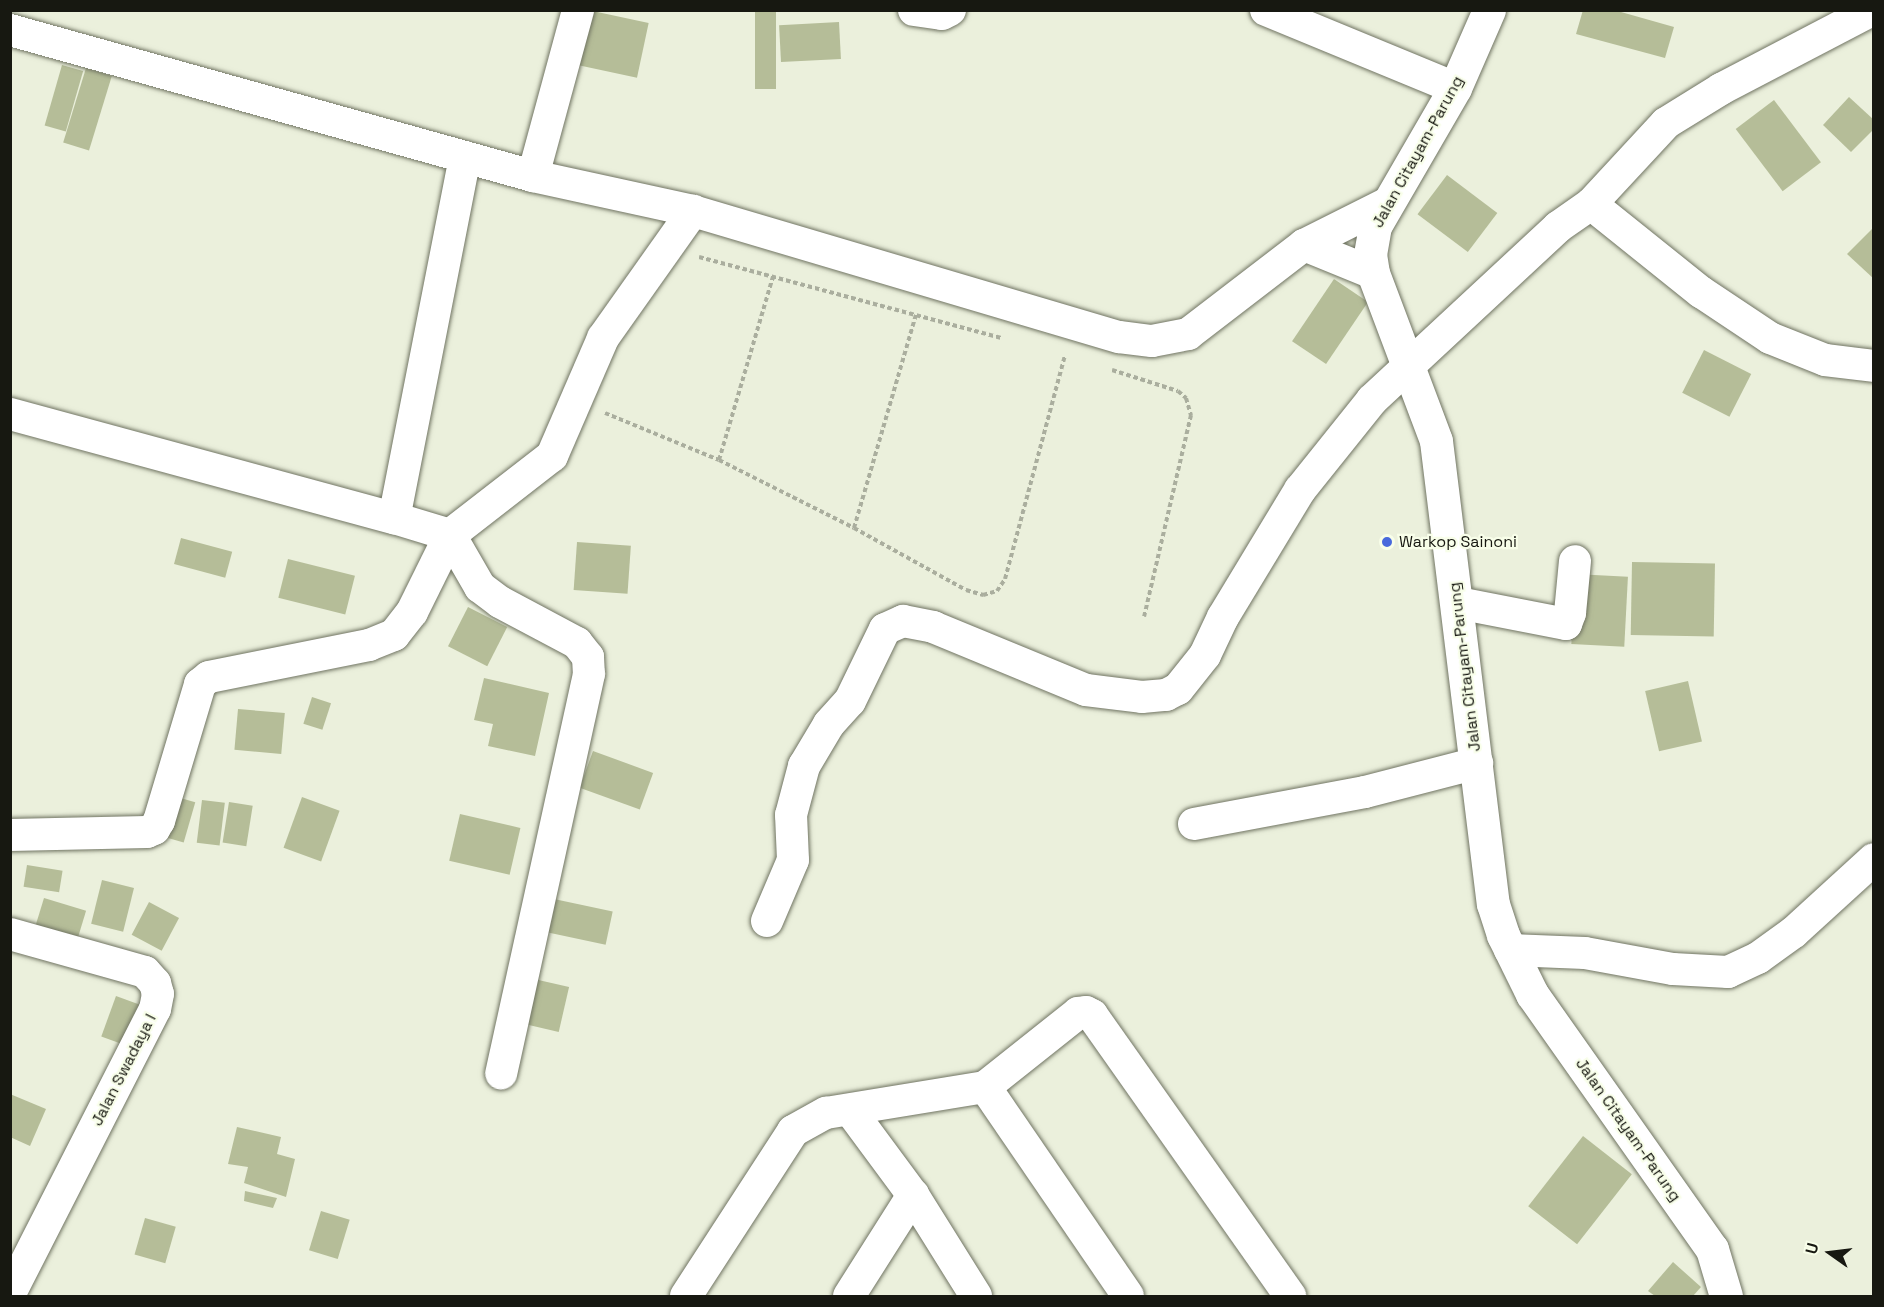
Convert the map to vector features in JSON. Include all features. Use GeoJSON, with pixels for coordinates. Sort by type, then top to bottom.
{"type":"FeatureCollection","features":[{"type":"Feature","properties":{"kind":"street"},"geometry":{"type":"LineString","coordinates":[[533,176],[578,10]]}},
{"type":"Feature","properties":{"kind":"street"},"geometry":{"type":"LineString","coordinates":[[914,10],[942,14],[950,10]]}},
{"type":"Feature","properties":{"kind":"street"},"geometry":{"type":"LineString","coordinates":[[1266,10],[1455,88]]}},
{"type":"Feature","properties":{"kind":"street","name":"Jalan Citayam-Parung"},"geometry":{"type":"LineString","coordinates":[[1489,10],[1455,88],[1386,204],[1371,242],[1383,299],[1436,441],[1458,603],[1493,904],[1510,950],[1532,994],[1712,1249],[1726,1296]]}},
{"type":"Feature","properties":{"kind":"street"},"geometry":{"type":"LineString","coordinates":[[767,921],[793,860],[791,815],[804,766],[829,724],[850,701],[885,629],[903,621],[933,627],[1086,690],[1142,697],[1166,695],[1178,689],[1205,655],[1223,617],[1300,490],[1372,400],[1558,227],[1591,204],[1666,123],[1721,89],[1872,10]]}},
{"type":"Feature","properties":{"kind":"street"},"geometry":{"type":"LineString","coordinates":[[10,30],[533,176],[693,211],[1119,337],[1152,341],[1188,334],[1304,245],[1386,204]]}},
{"type":"Feature","properties":{"kind":"street"},"geometry":{"type":"LineString","coordinates":[[394,518],[465,157]]}},
{"type":"Feature","properties":{"kind":"street"},"geometry":{"type":"LineString","coordinates":[[1591,204],[1701,292],[1770,338],[1825,360],[1874,366]]}},
{"type":"Feature","properties":{"kind":"street"},"geometry":{"type":"LineString","coordinates":[[10,836],[147,832],[154,829],[200,684],[209,676],[369,645],[394,635],[460,553],[552,456],[603,338],[669,249],[693,211]]}},
{"type":"Feature","properties":{"kind":"street"},"geometry":{"type":"LineString","coordinates":[[1304,245],[1383,299]]}},
{"type":"Feature","properties":{"kind":"street"},"geometry":{"type":"LineString","coordinates":[[10,414],[394,518],[460,553],[480,587],[500,602],[577,643],[588,657],[588,666],[501,1072]]}},
{"type":"Feature","properties":{"kind":"street"},"geometry":{"type":"LineString","coordinates":[[1458,603],[1566,624],[1570,613],[1575,561]]}},
{"type":"Feature","properties":{"kind":"street"},"geometry":{"type":"LineString","coordinates":[[1194,824],[1365,792],[1477,763]]}},
{"type":"Feature","properties":{"kind":"street"},"geometry":{"type":"LineString","coordinates":[[1510,950],[1585,953],[1673,969],[1728,972],[1758,958],[1794,932],[1874,859]]}},
{"type":"Feature","properties":{"kind":"street","name":"Jalan Swadaya I"},"geometry":{"type":"LineString","coordinates":[[10,934],[145,972],[155,982],[158,994],[155,1009],[10,1293]]}},
{"type":"Feature","properties":{"kind":"street"},"geometry":{"type":"LineString","coordinates":[[686,1296],[792,1131],[826,1113],[985,1087],[1078,1013],[1092,1015],[1290,1296]]}},
{"type":"Feature","properties":{"kind":"street"},"geometry":{"type":"LineString","coordinates":[[985,1087],[1128,1296]]}},
{"type":"Feature","properties":{"kind":"street"},"geometry":{"type":"LineString","coordinates":[[850,1110],[913,1195],[976,1296]]}},
{"type":"Feature","properties":{"kind":"street"},"geometry":{"type":"LineString","coordinates":[[849,1296],[913,1195]]}},
{"type":"Feature","properties":{"kind":"path"},"geometry":{"type":"LineString","coordinates":[[669,249],[1008,340]]}},
{"type":"Feature","properties":{"kind":"path"},"geometry":{"type":"LineString","coordinates":[[719,460],[773,277]]}},
{"type":"Feature","properties":{"kind":"path"},"geometry":{"type":"LineString","coordinates":[[854,528],[916,315]]}},
{"type":"Feature","properties":{"kind":"path"},"geometry":{"type":"LineString","coordinates":[[1054,352],[1077,359]]}},
{"type":"Feature","properties":{"kind":"path"},"geometry":{"type":"LineString","coordinates":[[576,400],[719,460],[854,528],[966,591],[983,595],[997,591],[1005,579],[1065,355]]}},
{"type":"Feature","properties":{"kind":"path"},"geometry":{"type":"LineString","coordinates":[[1099,366],[1178,392],[1190,406],[1191,415],[1144,617]]}},
{"type":"Feature","properties":{"kind":"building"},"geometry":{"type":"Polygon","coordinates":[[[588,10],[649,23],[637,78],[576,65],[588,10]]]}},
{"type":"Feature","properties":{"kind":"building"},"geometry":{"type":"Polygon","coordinates":[[[755,10],[776,10],[776,89],[755,89],[755,10]]]}},
{"type":"Feature","properties":{"kind":"building"},"geometry":{"type":"Polygon","coordinates":[[[1583,10],[1614,10],[1674,27],[1665,58],[1576,34],[1583,10]]]}},
{"type":"Feature","properties":{"kind":"building"},"geometry":{"type":"Polygon","coordinates":[[[839,22],[841,59],[781,62],[779,25],[839,22]]]}},
{"type":"Feature","properties":{"kind":"building"},"geometry":{"type":"Polygon","coordinates":[[[62,65],[83,71],[66,132],[45,126],[62,65]]]}},
{"type":"Feature","properties":{"kind":"building"},"geometry":{"type":"Polygon","coordinates":[[[86,68],[112,76],[89,150],[63,143],[86,68]]]}},
{"type":"Feature","properties":{"kind":"building"},"geometry":{"type":"Polygon","coordinates":[[[1849,97],[1874,120],[1874,129],[1851,152],[1823,125],[1849,97]]]}},
{"type":"Feature","properties":{"kind":"building"},"geometry":{"type":"Polygon","coordinates":[[[1774,100],[1821,162],[1783,191],[1736,129],[1774,100]]]}},
{"type":"Feature","properties":{"kind":"building"},"geometry":{"type":"Polygon","coordinates":[[[1447,175],[1497,213],[1468,252],[1418,214],[1447,175]]]}},
{"type":"Feature","properties":{"kind":"building"},"geometry":{"type":"Polygon","coordinates":[[[1874,227],[1874,279],[1847,254],[1874,227]]]}},
{"type":"Feature","properties":{"kind":"building"},"geometry":{"type":"Polygon","coordinates":[[[1334,279],[1368,302],[1326,364],[1292,341],[1334,279]]]}},
{"type":"Feature","properties":{"kind":"building"},"geometry":{"type":"Polygon","coordinates":[[[1704,350],[1751,374],[1729,417],[1682,393],[1704,350]]]}},
{"type":"Feature","properties":{"kind":"building"},"geometry":{"type":"Polygon","coordinates":[[[181,538],[232,552],[225,578],[174,564],[181,538]]]}},
{"type":"Feature","properties":{"kind":"building"},"geometry":{"type":"Polygon","coordinates":[[[577,542],[631,546],[628,594],[574,590],[577,542]]]}},
{"type":"Feature","properties":{"kind":"building"},"geometry":{"type":"Polygon","coordinates":[[[288,559],[355,576],[345,615],[278,598],[288,559]]]}},
{"type":"Feature","properties":{"kind":"building"},"geometry":{"type":"Polygon","coordinates":[[[1632,562],[1715,563],[1714,636],[1631,635],[1632,562]]]}},
{"type":"Feature","properties":{"kind":"building"},"geometry":{"type":"Polygon","coordinates":[[[1575,574],[1628,577],[1624,647],[1571,644],[1575,574]]]}},
{"type":"Feature","properties":{"kind":"building"},"geometry":{"type":"Polygon","coordinates":[[[468,607],[507,627],[487,666],[448,646],[468,607]]]}},
{"type":"Feature","properties":{"kind":"building"},"geometry":{"type":"Polygon","coordinates":[[[484,678],[549,693],[535,756],[488,746],[493,724],[474,720],[484,678]]]}},
{"type":"Feature","properties":{"kind":"building"},"geometry":{"type":"Polygon","coordinates":[[[1688,681],[1702,741],[1659,751],[1645,691],[1688,681]]]}},
{"type":"Feature","properties":{"kind":"building"},"geometry":{"type":"Polygon","coordinates":[[[312,697],[331,703],[322,730],[303,724],[312,697]]]}},
{"type":"Feature","properties":{"kind":"building"},"geometry":{"type":"Polygon","coordinates":[[[238,709],[285,713],[281,754],[234,750],[238,709]]]}},
{"type":"Feature","properties":{"kind":"building"},"geometry":{"type":"Polygon","coordinates":[[[593,751],[653,773],[640,810],[580,788],[593,751]]]}},
{"type":"Feature","properties":{"kind":"building"},"geometry":{"type":"Polygon","coordinates":[[[177,797],[195,802],[184,843],[165,837],[177,797]]]}},
{"type":"Feature","properties":{"kind":"building"},"geometry":{"type":"Polygon","coordinates":[[[302,797],[340,811],[321,861],[284,848],[302,797]]]}},
{"type":"Feature","properties":{"kind":"building"},"geometry":{"type":"Polygon","coordinates":[[[202,800],[225,803],[220,845],[197,843],[202,800]]]}},
{"type":"Feature","properties":{"kind":"building"},"geometry":{"type":"Polygon","coordinates":[[[229,802],[253,806],[246,846],[223,842],[229,802]]]}},
{"type":"Feature","properties":{"kind":"building"},"geometry":{"type":"Polygon","coordinates":[[[460,814],[520,828],[510,875],[449,861],[460,814]]]}},
{"type":"Feature","properties":{"kind":"building"},"geometry":{"type":"Polygon","coordinates":[[[27,865],[63,871],[59,892],[24,887],[27,865]]]}},
{"type":"Feature","properties":{"kind":"building"},"geometry":{"type":"Polygon","coordinates":[[[102,880],[134,888],[123,932],[91,924],[102,880]]]}},
{"type":"Feature","properties":{"kind":"building"},"geometry":{"type":"Polygon","coordinates":[[[44,898],[86,911],[78,938],[36,925],[44,898]]]}},
{"type":"Feature","properties":{"kind":"building"},"geometry":{"type":"Polygon","coordinates":[[[554,899],[613,911],[606,945],[547,932],[554,899]]]}},
{"type":"Feature","properties":{"kind":"building"},"geometry":{"type":"Polygon","coordinates":[[[149,902],[179,918],[162,951],[132,935],[149,902]]]}},
{"type":"Feature","properties":{"kind":"building"},"geometry":{"type":"Polygon","coordinates":[[[534,979],[569,987],[559,1032],[524,1024],[534,979]]]}},
{"type":"Feature","properties":{"kind":"building"},"geometry":{"type":"Polygon","coordinates":[[[116,996],[141,1005],[127,1046],[101,1036],[116,996]]]}},
{"type":"Feature","properties":{"kind":"building"},"geometry":{"type":"Polygon","coordinates":[[[10,1094],[46,1109],[30,1146],[10,1137],[10,1094]]]}},
{"type":"Feature","properties":{"kind":"building"},"geometry":{"type":"Polygon","coordinates":[[[237,1127],[281,1137],[277,1154],[295,1159],[286,1197],[244,1183],[248,1167],[228,1164],[237,1127]]]}},
{"type":"Feature","properties":{"kind":"building"},"geometry":{"type":"Polygon","coordinates":[[[1583,1136],[1632,1174],[1577,1244],[1528,1206],[1583,1136]]]}},
{"type":"Feature","properties":{"kind":"building"},"geometry":{"type":"Polygon","coordinates":[[[245,1191],[277,1198],[273,1208],[244,1201],[245,1191]]]}},
{"type":"Feature","properties":{"kind":"building"},"geometry":{"type":"Polygon","coordinates":[[[321,1211],[350,1220],[338,1259],[309,1250],[321,1211]]]}},
{"type":"Feature","properties":{"kind":"building"},"geometry":{"type":"Polygon","coordinates":[[[145,1218],[176,1227],[165,1263],[135,1255],[145,1218]]]}},
{"type":"Feature","properties":{"kind":"building"},"geometry":{"type":"Polygon","coordinates":[[[1673,1262],[1701,1287],[1693,1296],[1655,1296],[1648,1291],[1673,1262]]]}},
{"type":"Feature","properties":{"kind":"place","name":"Warkop Sainoni"},"geometry":{"type":"Point","coordinates":[1387,542]}}]}
